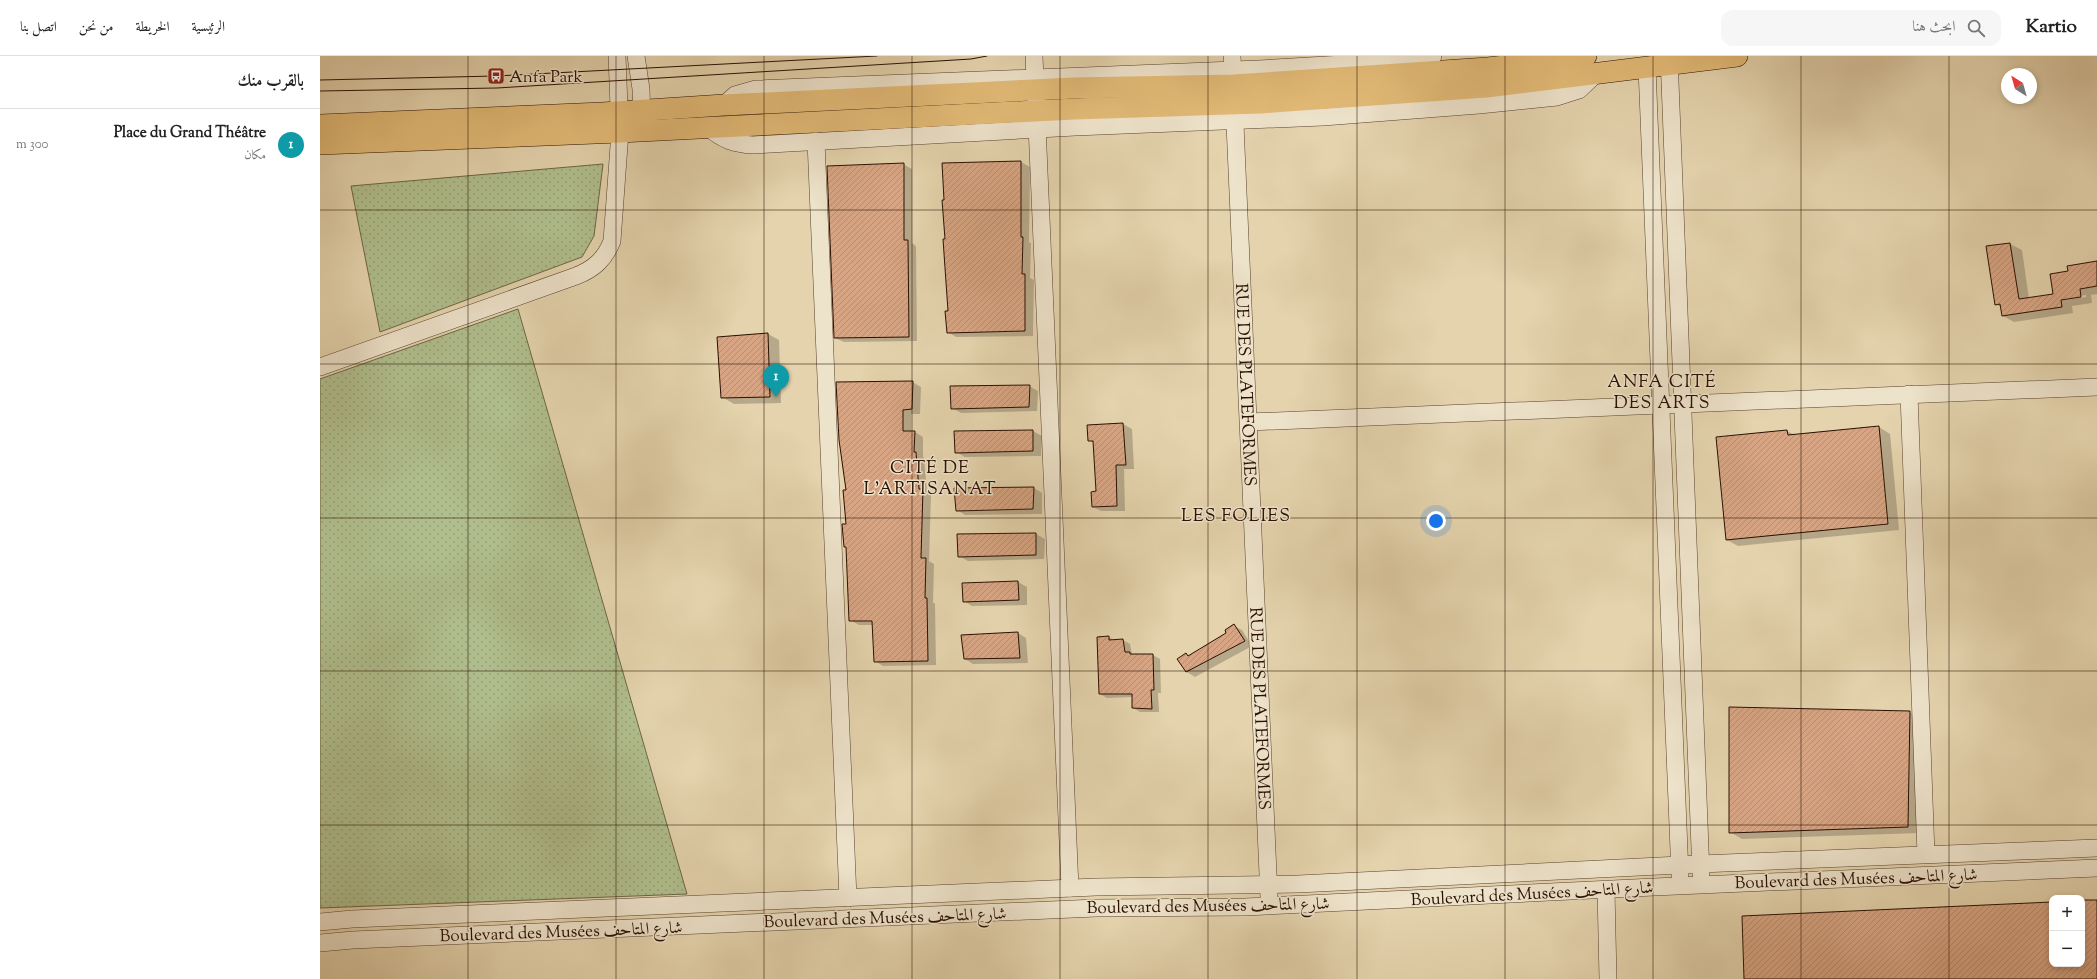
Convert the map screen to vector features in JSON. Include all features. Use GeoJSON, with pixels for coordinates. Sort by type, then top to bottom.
{"type":"FeatureCollection","features":[{"type":"Feature","properties":{"kind":"main road"},"geometry":{"type":"LineString","coordinates":[[320,125],[620,122],[642,131],[708,127],[1036,121],[1074,109],[1234,87],[1406,75],[1542,59],[1586,56]]}},
{"type":"Feature","properties":{"kind":"main road"},"geometry":{"type":"LineString","coordinates":[[320,144],[620,122],[641,110],[1035,85],[1074,88],[1486,87],[1596,74],[1661,61],[1737,56]]}},
{"type":"Feature","properties":{"kind":"street"},"geometry":{"type":"LineString","coordinates":[[320,367],[592,268],[604,256],[612,241],[620,122],[617,56]]}},
{"type":"Feature","properties":{"kind":"street"},"geometry":{"type":"LineString","coordinates":[[636,56],[642,131]]}},
{"type":"Feature","properties":{"kind":"street"},"geometry":{"type":"LineString","coordinates":[[1034,56],[1070,888]]}},
{"type":"Feature","properties":{"kind":"street"},"geometry":{"type":"LineString","coordinates":[[1234,87],[1376,62],[1433,56]]}},
{"type":"Feature","properties":{"kind":"street"},"geometry":{"type":"LineString","coordinates":[[1661,61],[1682,403],[1701,884]]}},
{"type":"Feature","properties":{"kind":"street"},"geometry":{"type":"LineString","coordinates":[[1661,61],[1660,404],[1680,885]]}},
{"type":"Feature","properties":{"kind":"street","name":"RUE DES PLATEFORMES"},"geometry":{"type":"LineString","coordinates":[[1234,87],[1270,906]]}},
{"type":"Feature","properties":{"kind":"street"},"geometry":{"type":"LineString","coordinates":[[708,127],[721,138],[737,144],[753,145],[816,141],[1036,121]]}},
{"type":"Feature","properties":{"kind":"street"},"geometry":{"type":"LineString","coordinates":[[816,141],[848,898]]}},
{"type":"Feature","properties":{"kind":"street"},"geometry":{"type":"LineString","coordinates":[[1249,422],[2097,387]]}},
{"type":"Feature","properties":{"kind":"street"},"geometry":{"type":"LineString","coordinates":[[1909,394],[1926,854]]}},
{"type":"Feature","properties":{"kind":"street","name":"Boulevard des Musées شارع المتاحف"},"geometry":{"type":"LineString","coordinates":[[320,922],[1070,888],[1268,885],[1700,864],[2097,848]]}},
{"type":"Feature","properties":{"kind":"street","name":"Boulevard des Musées شارع المتاحف"},"geometry":{"type":"LineString","coordinates":[[320,943],[375,939],[1081,908],[1270,906],[1701,884],[2097,868]]}},
{"type":"Feature","properties":{"kind":"street"},"geometry":{"type":"LineString","coordinates":[[1606,890],[1608,979]]}},
{"type":"Feature","properties":{"kind":"green space"},"geometry":{"type":"Polygon","coordinates":[[[603,164],[594,236],[582,257],[380,332],[351,186],[603,164]]]}},
{"type":"Feature","properties":{"kind":"green space"},"geometry":{"type":"Polygon","coordinates":[[[518,309],[687,894],[320,908],[320,379],[518,309]]]}},
{"type":"Feature","properties":{"kind":"building"},"geometry":{"type":"Polygon","coordinates":[[[1021,161],[1021,237],[1023,237],[1022,274],[1025,274],[1025,331],[947,333],[945,311],[948,311],[943,239],[945,239],[942,200],[944,200],[942,163],[1021,161]]]}},
{"type":"Feature","properties":{"kind":"building"},"geometry":{"type":"Polygon","coordinates":[[[904,163],[904,240],[908,240],[909,337],[834,338],[827,166],[904,163]]]}},
{"type":"Feature","properties":{"kind":"building"},"geometry":{"type":"Polygon","coordinates":[[[2010,243],[2019,299],[2053,294],[2050,274],[2068,271],[2067,266],[2097,261],[2097,286],[2080,289],[2081,297],[2061,300],[2062,307],[2002,316],[2000,304],[1995,305],[1986,246],[2010,243]]]}},
{"type":"Feature","properties":{"kind":"building"},"geometry":{"type":"Polygon","coordinates":[[[768,333],[770,397],[721,398],[717,337],[768,333]]]}},
{"type":"Feature","properties":{"kind":"building"},"geometry":{"type":"Polygon","coordinates":[[[913,381],[912,409],[903,410],[903,431],[915,431],[914,452],[916,452],[919,489],[923,489],[921,558],[926,558],[925,598],[927,598],[928,661],[874,662],[872,621],[849,621],[846,547],[844,547],[842,524],[846,524],[843,490],[846,490],[839,440],[836,382],[913,381]]]}},
{"type":"Feature","properties":{"kind":"building"},"geometry":{"type":"Polygon","coordinates":[[[1030,385],[1029,407],[951,409],[950,386],[1030,385]]]}},
{"type":"Feature","properties":{"kind":"building"},"geometry":{"type":"Polygon","coordinates":[[[1123,423],[1126,465],[1116,465],[1117,506],[1092,507],[1091,492],[1096,491],[1093,441],[1088,441],[1087,425],[1123,423]]]}},
{"type":"Feature","properties":{"kind":"building"},"geometry":{"type":"Polygon","coordinates":[[[1879,426],[1888,524],[1726,540],[1716,437],[1787,430],[1788,435],[1879,426]]]}},
{"type":"Feature","properties":{"kind":"building"},"geometry":{"type":"Polygon","coordinates":[[[1033,430],[1033,451],[955,453],[954,431],[1033,430]]]}},
{"type":"Feature","properties":{"kind":"building"},"geometry":{"type":"Polygon","coordinates":[[[1034,487],[1033,509],[956,511],[954,488],[1034,487]]]}},
{"type":"Feature","properties":{"kind":"building"},"geometry":{"type":"Polygon","coordinates":[[[1036,533],[1036,555],[958,557],[957,534],[1036,533]]]}},
{"type":"Feature","properties":{"kind":"building"},"geometry":{"type":"Polygon","coordinates":[[[1018,581],[1019,600],[963,602],[962,583],[1018,581]]]}},
{"type":"Feature","properties":{"kind":"building"},"geometry":{"type":"Polygon","coordinates":[[[1234,624],[1245,641],[1186,672],[1177,659],[1186,653],[1188,656],[1226,633],[1225,630],[1234,624]]]}},
{"type":"Feature","properties":{"kind":"building"},"geometry":{"type":"Polygon","coordinates":[[[1018,632],[1020,658],[964,659],[961,635],[1018,632]]]}},
{"type":"Feature","properties":{"kind":"building"},"geometry":{"type":"Polygon","coordinates":[[[1109,636],[1109,640],[1123,639],[1125,652],[1130,652],[1130,654],[1153,654],[1154,690],[1151,690],[1152,709],[1132,708],[1132,694],[1099,694],[1097,637],[1109,636]]]}},
{"type":"Feature","properties":{"kind":"building"},"geometry":{"type":"Polygon","coordinates":[[[1729,707],[1910,711],[1908,827],[1729,833],[1729,707]]]}},
{"type":"Feature","properties":{"kind":"building"},"geometry":{"type":"Polygon","coordinates":[[[2085,900],[2097,900],[2097,979],[1744,979],[1742,916],[2049,902],[2049,967],[2085,967],[2085,900]]]}},
{"type":"Feature","properties":{"kind":"tram line"},"geometry":{"type":"LineString","coordinates":[[320,80],[496,76],[877,56]]}},
{"type":"Feature","properties":{"kind":"tram line"},"geometry":{"type":"LineString","coordinates":[[320,91],[497,88],[971,59],[987,56]]}},
{"type":"Feature","properties":{"kind":"place","name":"Anfa Park"},"geometry":{"type":"Point","coordinates":[496,76]}},
{"type":"Feature","properties":{"kind":"place","name":"Place du Grand Théâtre"},"geometry":{"type":"Point","coordinates":[776,397]}},
{"type":"Feature","properties":{"kind":"district","name":"ANFA CITÉ DES ARTS"},"geometry":{"type":"Point","coordinates":[1662,391]}},
{"type":"Feature","properties":{"kind":"district","name":"CITÉ DE L'ARTISANAT"},"geometry":{"type":"Point","coordinates":[930,477]}},
{"type":"Feature","properties":{"kind":"district","name":"LES FOLIES"},"geometry":{"type":"Point","coordinates":[1236,515]}}]}
